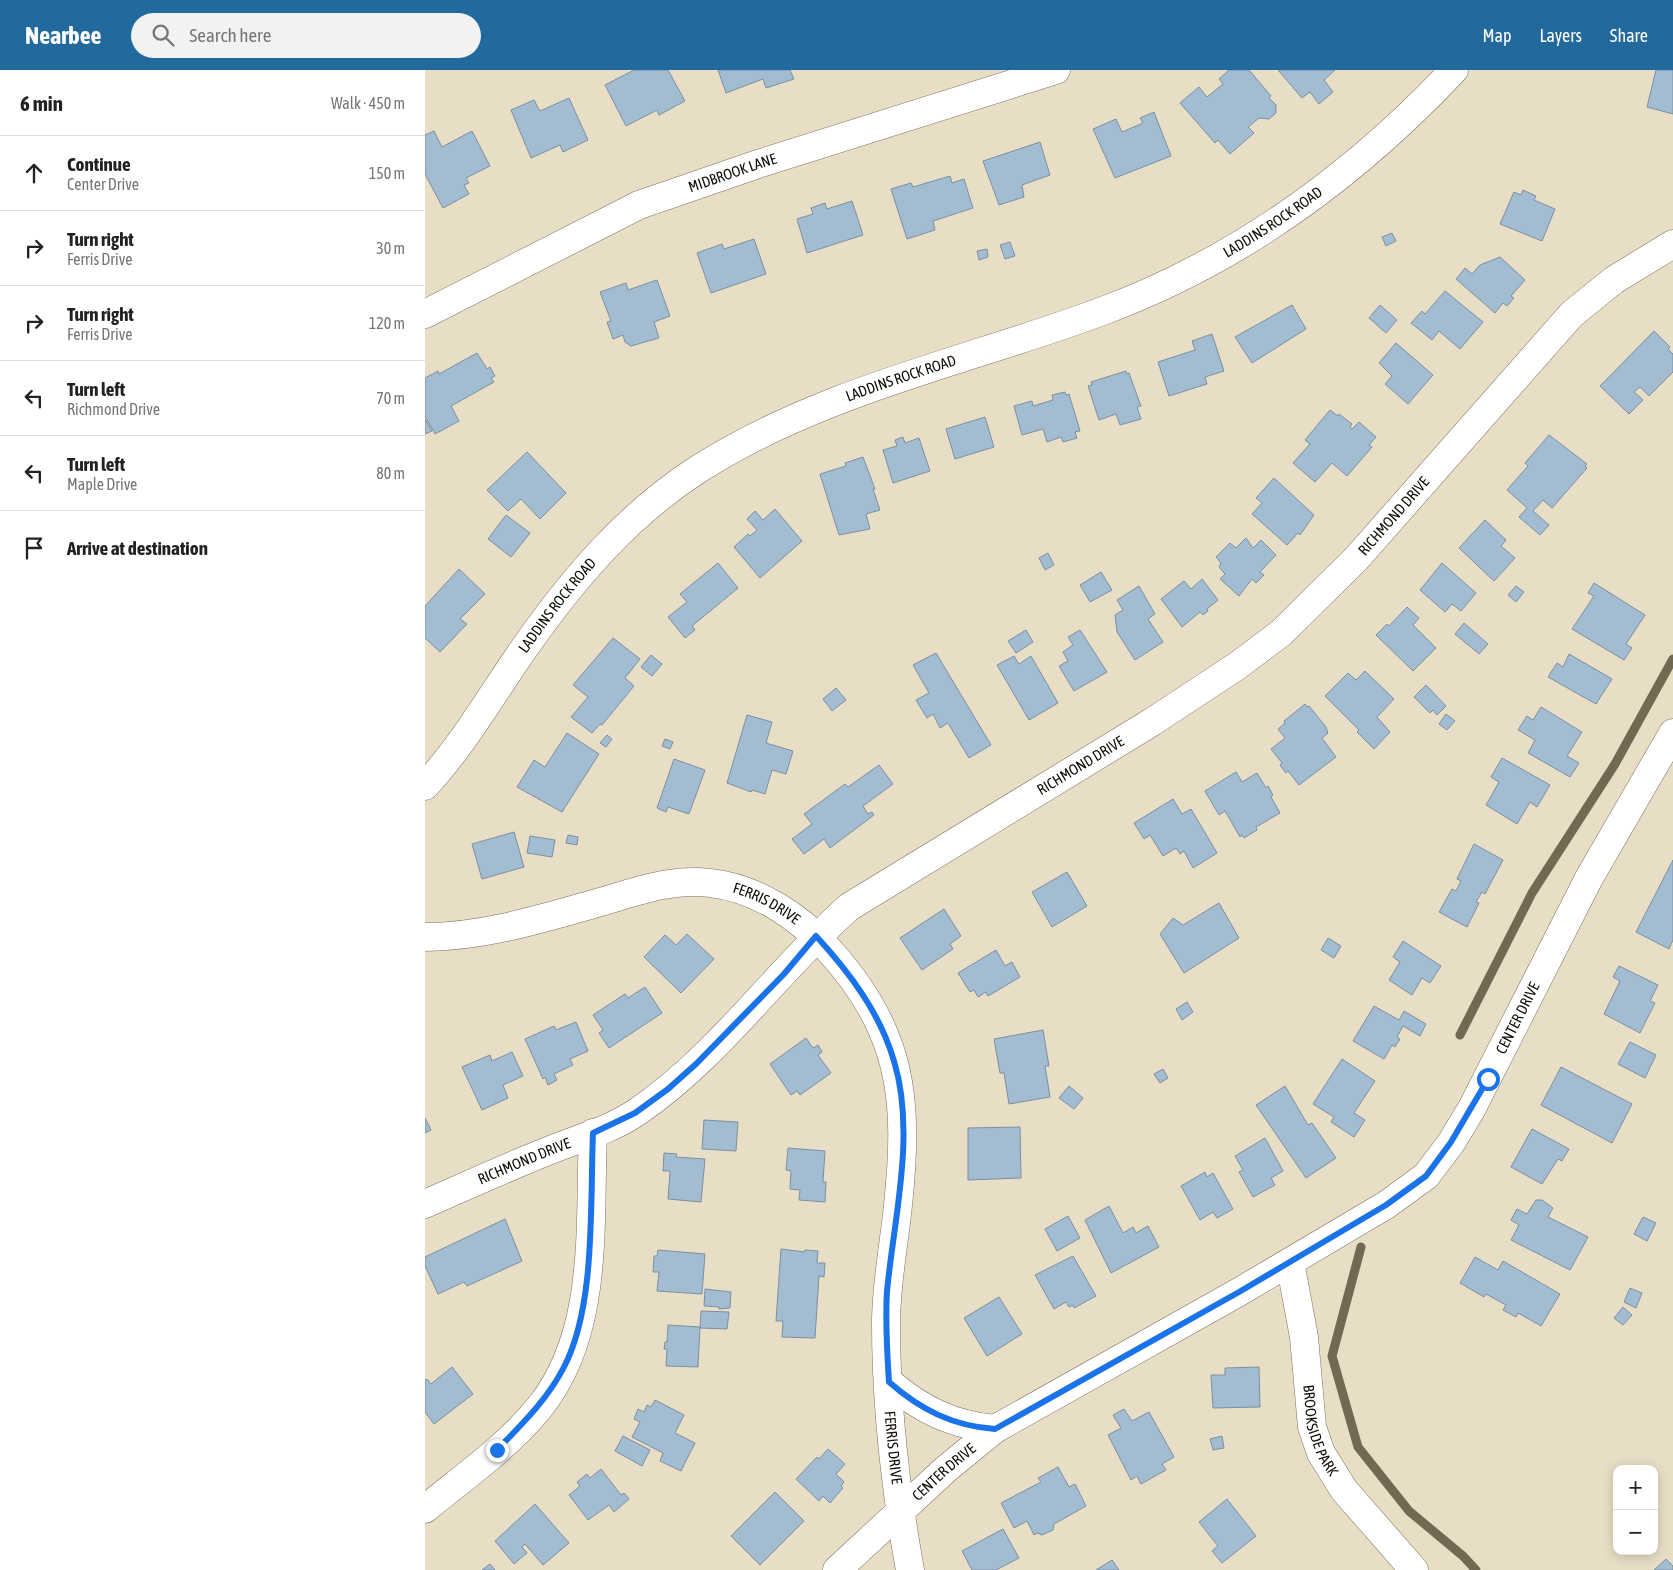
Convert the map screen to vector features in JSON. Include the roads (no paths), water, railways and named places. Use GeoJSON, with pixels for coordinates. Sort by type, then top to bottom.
{"type":"FeatureCollection","features":[{"type":"Feature","properties":{"kind":"street","name":"MIDBROOK LANE"},"geometry":{"type":"LineString","coordinates":[[425,314],[639,205],[758,164],[1056,70]]}},
{"type":"Feature","properties":{"kind":"street","name":"LADDINS ROCK ROAD"},"geometry":{"type":"LineString","coordinates":[[425,786],[463,739],[543,622],[588,566],[639,515],[697,470],[758,436],[861,391],[1104,311],[1201,266],[1261,231],[1333,182],[1395,129],[1454,70]]}},
{"type":"Feature","properties":{"kind":"street","name":"RICHMOND DRIVE"},"geometry":{"type":"LineString","coordinates":[[425,1204],[593,1133],[635,1113],[682,1077],[784,974],[816,936],[849,907],[1152,722],[1237,666],[1281,633],[1356,559],[1573,314],[1614,280],[1673,244]]}},
{"type":"Feature","properties":{"kind":"street","name":"CENTER DRIVE"},"geometry":{"type":"LineString","coordinates":[[837,1570],[946,1469],[995,1429],[1057,1396],[1289,1262],[1386,1205],[1426,1176],[1451,1142],[1488,1079],[1589,878],[1673,733]]}},
{"type":"Feature","properties":{"kind":"street","name":"FERRIS DRIVE"},"geometry":{"type":"LineString","coordinates":[[425,937],[465,934],[584,906],[649,888],[693,882],[728,886],[760,898],[794,918],[816,936],[849,973],[863,994],[889,1044],[899,1084],[903,1125],[886,1321],[899,1511],[910,1570]]}},
{"type":"Feature","properties":{"kind":"street"},"geometry":{"type":"LineString","coordinates":[[425,1509],[497,1450],[539,1408],[565,1367],[578,1331],[587,1286],[593,1133]]}},
{"type":"Feature","properties":{"kind":"street","name":"BROOKSIDE PARK"},"geometry":{"type":"LineString","coordinates":[[1289,1262],[1304,1337],[1312,1427],[1321,1453],[1343,1490],[1414,1570]]}},
{"type":"Feature","properties":{"kind":"street","name":"FERRIS DRIVE"},"geometry":{"type":"LineString","coordinates":[[889,1382],[907,1398],[936,1414],[969,1427],[995,1429]]}},
{"type":"Feature","properties":{"kind":"waterway"},"geometry":{"type":"LineString","coordinates":[[1460,1035],[1532,893],[1615,764],[1673,659]]}},
{"type":"Feature","properties":{"kind":"waterway"},"geometry":{"type":"LineString","coordinates":[[1361,1247],[1332,1356],[1358,1447],[1409,1511],[1463,1556],[1476,1570]]}}]}
